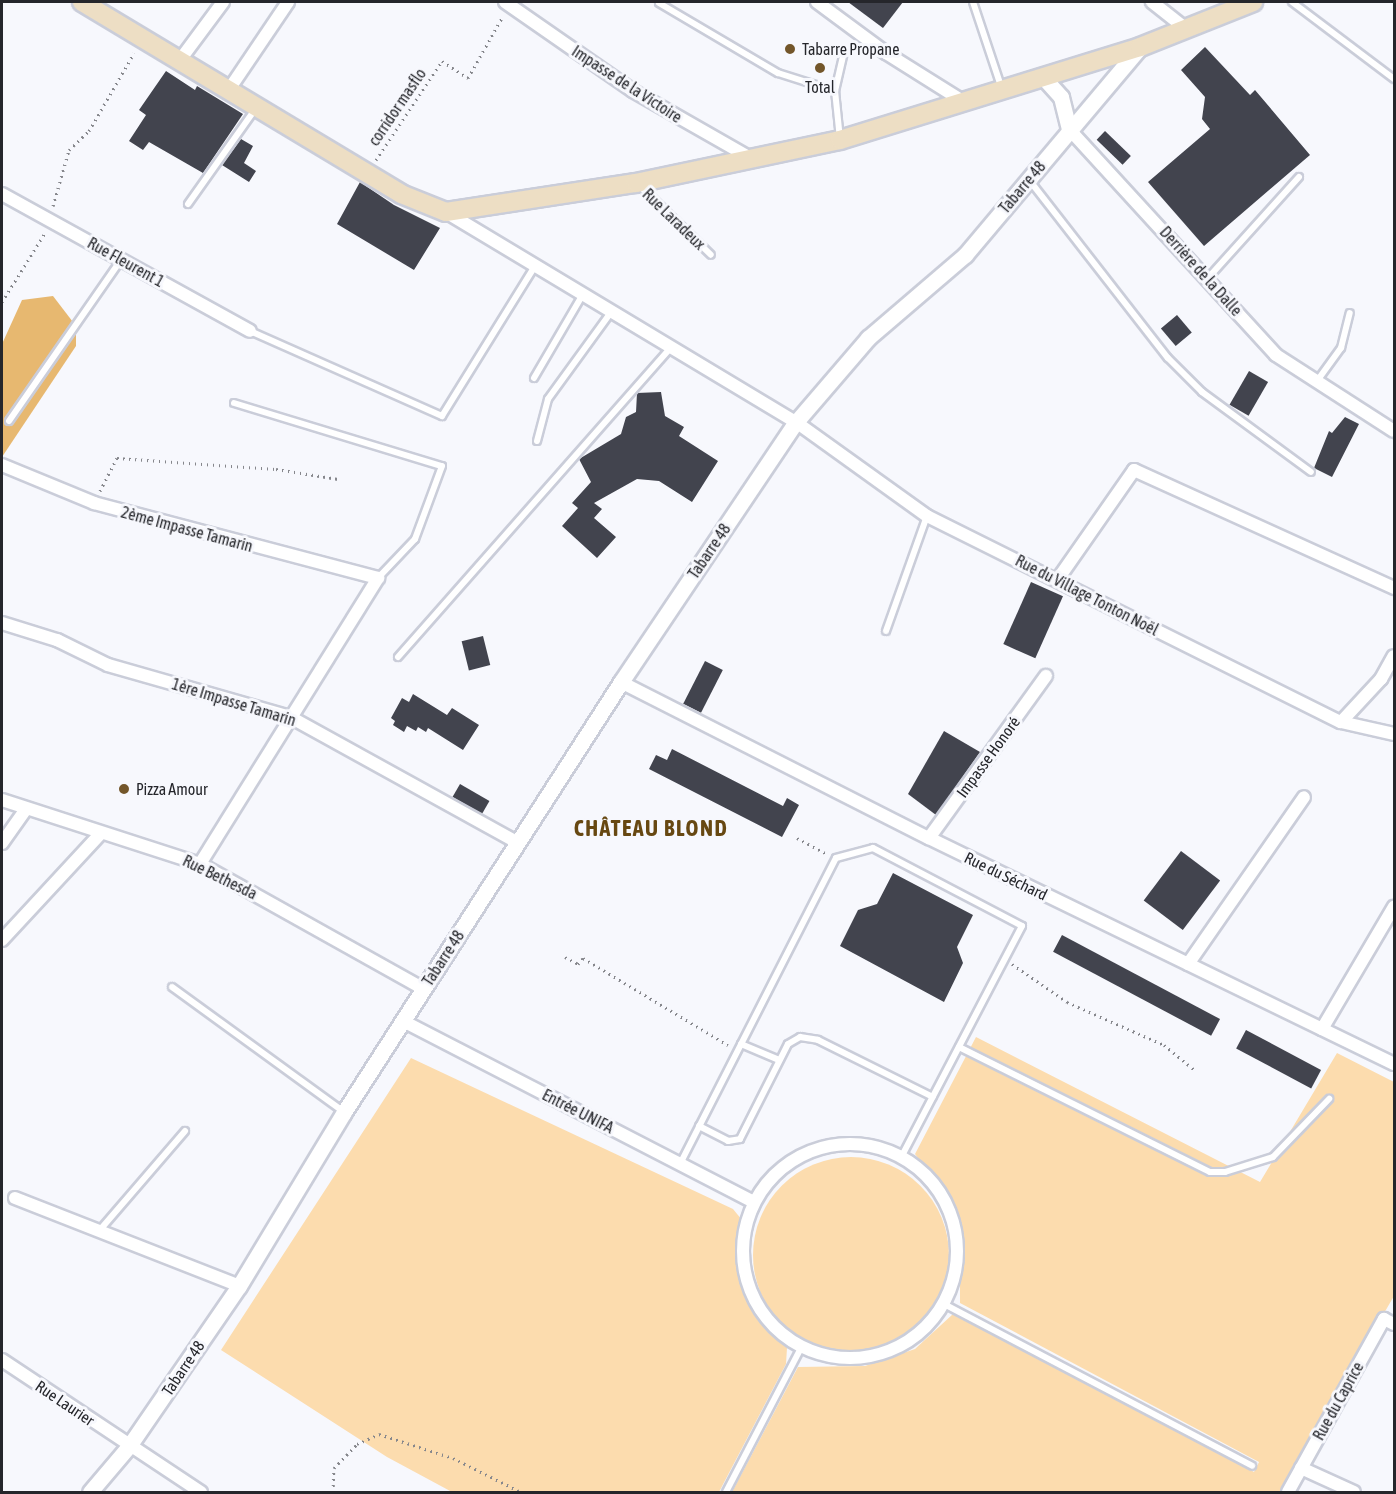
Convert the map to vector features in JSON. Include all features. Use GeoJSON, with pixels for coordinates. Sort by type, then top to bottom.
{"type":"FeatureCollection","features":[{"type":"Feature","properties":{"kind":"main road"},"geometry":{"type":"LineString","coordinates":[[82,2],[230,88],[401,194],[446,212],[636,183],[840,140],[1140,47],[1253,2]]}},
{"type":"Feature","properties":{"kind":"street"},"geometry":{"type":"LineString","coordinates":[[180,60],[223,2]]}},
{"type":"Feature","properties":{"kind":"street"},"geometry":{"type":"LineString","coordinates":[[230,88],[288,2]]}},
{"type":"Feature","properties":{"kind":"street"},"geometry":{"type":"LineString","coordinates":[[817,2],[886,53],[964,102]]}},
{"type":"Feature","properties":{"kind":"street"},"geometry":{"type":"LineString","coordinates":[[1152,2],[1185,28]]}},
{"type":"Feature","properties":{"kind":"street","name":"Impasse de la Victoire"},"geometry":{"type":"LineString","coordinates":[[507,3],[633,91],[753,160]]}},
{"type":"Feature","properties":{"kind":"street","name":"Tabarre 48"},"geometry":{"type":"LineString","coordinates":[[90,1492],[129,1446],[239,1286],[344,1112],[621,682],[796,422],[868,338],[964,255],[1140,47]]}},
{"type":"Feature","properties":{"kind":"street","name":"Derrière de la Dalle"},"geometry":{"type":"LineString","coordinates":[[1043,76],[1061,97],[1069,129],[1208,278],[1276,356],[1395,431]]}},
{"type":"Feature","properties":{"kind":"street","name":"Rue Fleurent 1"},"geometry":{"type":"LineString","coordinates":[[2,194],[250,332]]}},
{"type":"Feature","properties":{"kind":"street"},"geometry":{"type":"LineString","coordinates":[[446,212],[796,422]]}},
{"type":"Feature","properties":{"kind":"street","name":"Rue du Village Tonton Noël"},"geometry":{"type":"LineString","coordinates":[[796,422],[927,516],[1058,579],[1341,722],[1395,734]]}},
{"type":"Feature","properties":{"kind":"street","name":"2ème Impasse Tamarin"},"geometry":{"type":"LineString","coordinates":[[2,465],[94,503],[378,578]]}},
{"type":"Feature","properties":{"kind":"street"},"geometry":{"type":"LineString","coordinates":[[1058,579],[1134,470],[1395,588]]}},
{"type":"Feature","properties":{"kind":"street"},"geometry":{"type":"LineString","coordinates":[[201,864],[378,578]]}},
{"type":"Feature","properties":{"kind":"street","name":"1ère Impasse Tamarin"},"geometry":{"type":"LineString","coordinates":[[2,622],[57,640],[108,664],[290,717],[518,843]]}},
{"type":"Feature","properties":{"kind":"street"},"geometry":{"type":"LineString","coordinates":[[1341,722],[1381,679],[1395,656]]}},
{"type":"Feature","properties":{"kind":"street","name":"Impasse Honoré"},"geometry":{"type":"LineString","coordinates":[[929,838],[1046,676]]}},
{"type":"Feature","properties":{"kind":"street","name":"Rue du Séchard"},"geometry":{"type":"LineString","coordinates":[[621,682],[929,838],[1395,1064]]}},
{"type":"Feature","properties":{"kind":"street"},"geometry":{"type":"LineString","coordinates":[[1188,964],[1304,797]]}},
{"type":"Feature","properties":{"kind":"street","name":"Rue Bethesda"},"geometry":{"type":"LineString","coordinates":[[2,800],[100,834],[201,864],[424,989]]}},
{"type":"Feature","properties":{"kind":"street"},"geometry":{"type":"LineString","coordinates":[[2,843],[26,809]]}},
{"type":"Feature","properties":{"kind":"street"},"geometry":{"type":"LineString","coordinates":[[2,940],[100,834]]}},
{"type":"Feature","properties":{"kind":"street"},"geometry":{"type":"LineString","coordinates":[[1322,1029],[1395,907]]}},
{"type":"Feature","properties":{"kind":"street","name":"Entrée UNIFA"},"geometry":{"type":"LineString","coordinates":[[403,1021],[754,1202]]}},
{"type":"Feature","properties":{"kind":"street"},"geometry":{"type":"LineString","coordinates":[[835,1144],[869,1145],[902,1156],[929,1177],[948,1205],[957,1238],[956,1272],[944,1304],[923,1330],[896,1348],[854,1358],[832,1357],[801,1347],[774,1328],[750,1290],[743,1268],[743,1234],[754,1202],[774,1174],[802,1154],[835,1144]]}},
{"type":"Feature","properties":{"kind":"street"},"geometry":{"type":"LineString","coordinates":[[15,1198],[239,1286]]}},
{"type":"Feature","properties":{"kind":"street","name":"Rue du Caprice"},"geometry":{"type":"LineString","coordinates":[[1288,1492],[1384,1319],[1395,1324]]}},
{"type":"Feature","properties":{"kind":"street","name":"Rue Laurier"},"geometry":{"type":"LineString","coordinates":[[2,1360],[201,1492]]}},
{"type":"Feature","properties":{"kind":"street"},"geometry":{"type":"LineString","coordinates":[[1300,1468],[1354,1492]]}},
{"type":"Feature","properties":{"kind":"lane"},"geometry":{"type":"LineString","coordinates":[[973,2],[1002,90]]}},
{"type":"Feature","properties":{"kind":"lane"},"geometry":{"type":"LineString","coordinates":[[1292,2],[1395,79]]}},
{"type":"Feature","properties":{"kind":"lane"},"geometry":{"type":"LineString","coordinates":[[659,3],[778,73],[835,91]]}},
{"type":"Feature","properties":{"kind":"lane"},"geometry":{"type":"LineString","coordinates":[[840,140],[835,91],[844,52]]}},
{"type":"Feature","properties":{"kind":"lane"},"geometry":{"type":"LineString","coordinates":[[188,204],[258,105]]}},
{"type":"Feature","properties":{"kind":"lane"},"geometry":{"type":"LineString","coordinates":[[1208,278],[1299,177]]}},
{"type":"Feature","properties":{"kind":"lane"},"geometry":{"type":"LineString","coordinates":[[1029,180],[1168,358],[1202,392],[1311,472]]}},
{"type":"Feature","properties":{"kind":"lane","name":"Rue Laradeux"},"geometry":{"type":"LineString","coordinates":[[636,183],[711,255]]}},
{"type":"Feature","properties":{"kind":"lane"},"geometry":{"type":"LineString","coordinates":[[9,422],[122,259]]}},
{"type":"Feature","properties":{"kind":"lane"},"geometry":{"type":"LineString","coordinates":[[250,332],[442,416],[535,265]]}},
{"type":"Feature","properties":{"kind":"lane"},"geometry":{"type":"LineString","coordinates":[[534,378],[583,294]]}},
{"type":"Feature","properties":{"kind":"lane"},"geometry":{"type":"LineString","coordinates":[[537,441],[548,399],[612,311]]}},
{"type":"Feature","properties":{"kind":"lane"},"geometry":{"type":"LineString","coordinates":[[1317,381],[1341,348],[1350,313]]}},
{"type":"Feature","properties":{"kind":"lane"},"geometry":{"type":"LineString","coordinates":[[398,657],[672,346]]}},
{"type":"Feature","properties":{"kind":"lane"},"geometry":{"type":"LineString","coordinates":[[234,403],[442,466],[415,539],[378,578]]}},
{"type":"Feature","properties":{"kind":"lane"},"geometry":{"type":"LineString","coordinates":[[886,632],[927,516]]}},
{"type":"Feature","properties":{"kind":"lane"},"geometry":{"type":"LineString","coordinates":[[680,1164],[836,858],[873,848],[1022,926],[902,1156]]}},
{"type":"Feature","properties":{"kind":"lane"},"geometry":{"type":"LineString","coordinates":[[172,987],[344,1112]]}},
{"type":"Feature","properties":{"kind":"lane"},"geometry":{"type":"LineString","coordinates":[[699,1126],[728,1141],[740,1139],[779,1060],[793,1040],[810,1037],[933,1097]]}},
{"type":"Feature","properties":{"kind":"lane"},"geometry":{"type":"LineString","coordinates":[[740,1047],[779,1060]]}},
{"type":"Feature","properties":{"kind":"lane"},"geometry":{"type":"LineString","coordinates":[[959,1047],[1210,1172],[1225,1172],[1273,1157],[1329,1099]]}},
{"type":"Feature","properties":{"kind":"lane"},"geometry":{"type":"LineString","coordinates":[[99,1232],[184,1131]]}},
{"type":"Feature","properties":{"kind":"lane"},"geometry":{"type":"LineString","coordinates":[[944,1304],[1252,1466]]}},
{"type":"Feature","properties":{"kind":"lane"},"geometry":{"type":"LineString","coordinates":[[726,1492],[801,1347]]}},
{"type":"Feature","properties":{"kind":"path","name":"corridor masflo"},"geometry":{"type":"LineString","coordinates":[[368,172],[442,61],[468,78],[507,3]]}},
{"type":"Feature","properties":{"kind":"path"},"geometry":{"type":"LineString","coordinates":[[2,302],[42,240],[50,220],[69,150],[89,131],[114,90],[124,64],[144,40]]}},
{"type":"Feature","properties":{"kind":"path"},"geometry":{"type":"LineString","coordinates":[[94,503],[117,458],[276,469],[338,479]]}},
{"type":"Feature","properties":{"kind":"path"},"geometry":{"type":"LineString","coordinates":[[797,838],[836,858]]}},
{"type":"Feature","properties":{"kind":"path"},"geometry":{"type":"LineString","coordinates":[[565,957],[578,964],[583,958],[740,1047]]}},
{"type":"Feature","properties":{"kind":"path"},"geometry":{"type":"LineString","coordinates":[[1004,959],[1067,1002],[1164,1045],[1196,1071]]}},
{"type":"Feature","properties":{"kind":"path"},"geometry":{"type":"LineString","coordinates":[[333,1492],[334,1468],[357,1444],[379,1434],[453,1458],[521,1492]]}},
{"type":"Feature","properties":{"kind":"shaded area"},"geometry":{"type":"Polygon","coordinates":[[[53,296],[76,326],[76,346],[2,457],[2,344],[22,300],[53,296]]]}},
{"type":"Feature","properties":{"kind":"shaded area"},"geometry":{"type":"Polygon","coordinates":[[[976,1037],[1260,1182],[1337,1053],[1394,1082],[1394,1296],[1280,1492],[732,1492],[798,1367],[865,1366],[915,1349],[953,1314],[1254,1472],[1259,1462],[960,1303],[960,1248],[948,1198],[915,1154],[976,1037]]]}},
{"type":"Feature","properties":{"kind":"shaded area"},"geometry":{"type":"Polygon","coordinates":[[[411,1058],[733,1209],[742,1220],[744,1233],[737,1267],[752,1303],[787,1348],[786,1364],[719,1492],[452,1492],[387,1457],[221,1350],[411,1058]]]}},
{"type":"Feature","properties":{"kind":"shaded area"},"geometry":{"type":"Polygon","coordinates":[[[861,1157],[889,1164],[906,1173],[921,1185],[933,1200],[942,1217],[948,1236],[948,1274],[942,1293],[933,1310],[921,1325],[906,1337],[889,1346],[870,1352],[841,1353],[813,1346],[796,1337],[781,1325],[769,1310],[760,1293],[754,1274],[753,1245],[760,1217],[769,1200],[781,1185],[796,1173],[813,1164],[832,1158],[861,1157]]]}},
{"type":"Feature","properties":{"kind":"building"},"geometry":{"type":"Polygon","coordinates":[[[848,2],[903,2],[883,28],[848,2]]]}},
{"type":"Feature","properties":{"kind":"building"},"geometry":{"type":"Polygon","coordinates":[[[1205,47],[1250,95],[1255,90],[1310,155],[1204,246],[1148,182],[1210,129],[1202,119],[1205,97],[1181,70],[1205,47]]]}},
{"type":"Feature","properties":{"kind":"building"},"geometry":{"type":"Polygon","coordinates":[[[166,71],[195,90],[197,86],[243,114],[203,173],[149,142],[143,150],[129,141],[146,115],[139,110],[166,71]]]}},
{"type":"Feature","properties":{"kind":"building"},"geometry":{"type":"Polygon","coordinates":[[[1105,131],[1131,156],[1123,165],[1097,140],[1105,131]]]}},
{"type":"Feature","properties":{"kind":"building"},"geometry":{"type":"Polygon","coordinates":[[[241,139],[253,146],[244,163],[256,171],[249,182],[222,165],[241,139]]]}},
{"type":"Feature","properties":{"kind":"building"},"geometry":{"type":"Polygon","coordinates":[[[360,182],[394,205],[440,228],[414,270],[337,224],[360,182]]]}},
{"type":"Feature","properties":{"kind":"building"},"geometry":{"type":"Polygon","coordinates":[[[1177,315],[1192,333],[1176,346],[1161,328],[1177,315]]]}},
{"type":"Feature","properties":{"kind":"building"},"geometry":{"type":"Polygon","coordinates":[[[1249,371],[1268,382],[1249,416],[1230,405],[1249,371]]]}},
{"type":"Feature","properties":{"kind":"building"},"geometry":{"type":"Polygon","coordinates":[[[661,392],[665,416],[684,427],[679,436],[718,461],[692,502],[659,481],[637,479],[594,503],[602,509],[594,518],[616,537],[597,558],[562,526],[578,508],[572,503],[591,482],[579,459],[621,434],[626,417],[636,412],[637,393],[661,392]]]}},
{"type":"Feature","properties":{"kind":"building"},"geometry":{"type":"Polygon","coordinates":[[[1345,417],[1359,424],[1332,477],[1314,468],[1329,431],[1332,433],[1345,417]]]}},
{"type":"Feature","properties":{"kind":"building"},"geometry":{"type":"Polygon","coordinates":[[[1031,582],[1063,596],[1035,658],[1003,644],[1031,582]]]}},
{"type":"Feature","properties":{"kind":"building"},"geometry":{"type":"Polygon","coordinates":[[[483,636],[490,665],[469,670],[462,641],[483,636]]]}},
{"type":"Feature","properties":{"kind":"building"},"geometry":{"type":"Polygon","coordinates":[[[705,661],[723,670],[701,713],[683,704],[705,661]]]}},
{"type":"Feature","properties":{"kind":"building"},"geometry":{"type":"Polygon","coordinates":[[[413,694],[447,715],[452,708],[479,725],[463,750],[428,728],[426,732],[418,727],[416,731],[407,726],[404,732],[393,725],[395,721],[391,718],[402,698],[409,702],[413,694]]]}},
{"type":"Feature","properties":{"kind":"building"},"geometry":{"type":"Polygon","coordinates":[[[944,731],[980,752],[936,815],[908,794],[944,731]]]}},
{"type":"Feature","properties":{"kind":"building"},"geometry":{"type":"Polygon","coordinates":[[[672,749],[783,806],[787,798],[799,805],[782,837],[649,769],[656,755],[667,760],[672,749]]]}},
{"type":"Feature","properties":{"kind":"building"},"geometry":{"type":"Polygon","coordinates":[[[460,784],[489,801],[482,814],[452,797],[460,784]]]}},
{"type":"Feature","properties":{"kind":"building"},"geometry":{"type":"Polygon","coordinates":[[[1181,851],[1220,880],[1183,930],[1144,901],[1181,851]]]}},
{"type":"Feature","properties":{"kind":"building"},"geometry":{"type":"Polygon","coordinates":[[[893,873],[973,915],[957,947],[963,963],[944,1002],[840,946],[858,910],[877,904],[893,873]]]}},
{"type":"Feature","properties":{"kind":"building"},"geometry":{"type":"Polygon","coordinates":[[[1062,935],[1220,1019],[1211,1036],[1053,952],[1062,935]]]}},
{"type":"Feature","properties":{"kind":"building"},"geometry":{"type":"Polygon","coordinates":[[[1246,1030],[1321,1070],[1311,1088],[1236,1049],[1246,1030]]]}},
{"type":"Feature","properties":{"kind":"place","name":"Tabarre Propane"},"geometry":{"type":"Point","coordinates":[790,49]}},
{"type":"Feature","properties":{"kind":"place","name":"Total"},"geometry":{"type":"Point","coordinates":[820,68]}},
{"type":"Feature","properties":{"kind":"place","name":"Pizza Amour"},"geometry":{"type":"Point","coordinates":[124,789]}},
{"type":"Feature","properties":{"kind":"district","name":"CHÂTEAU BLOND"},"geometry":{"type":"Point","coordinates":[651,829]}}]}
